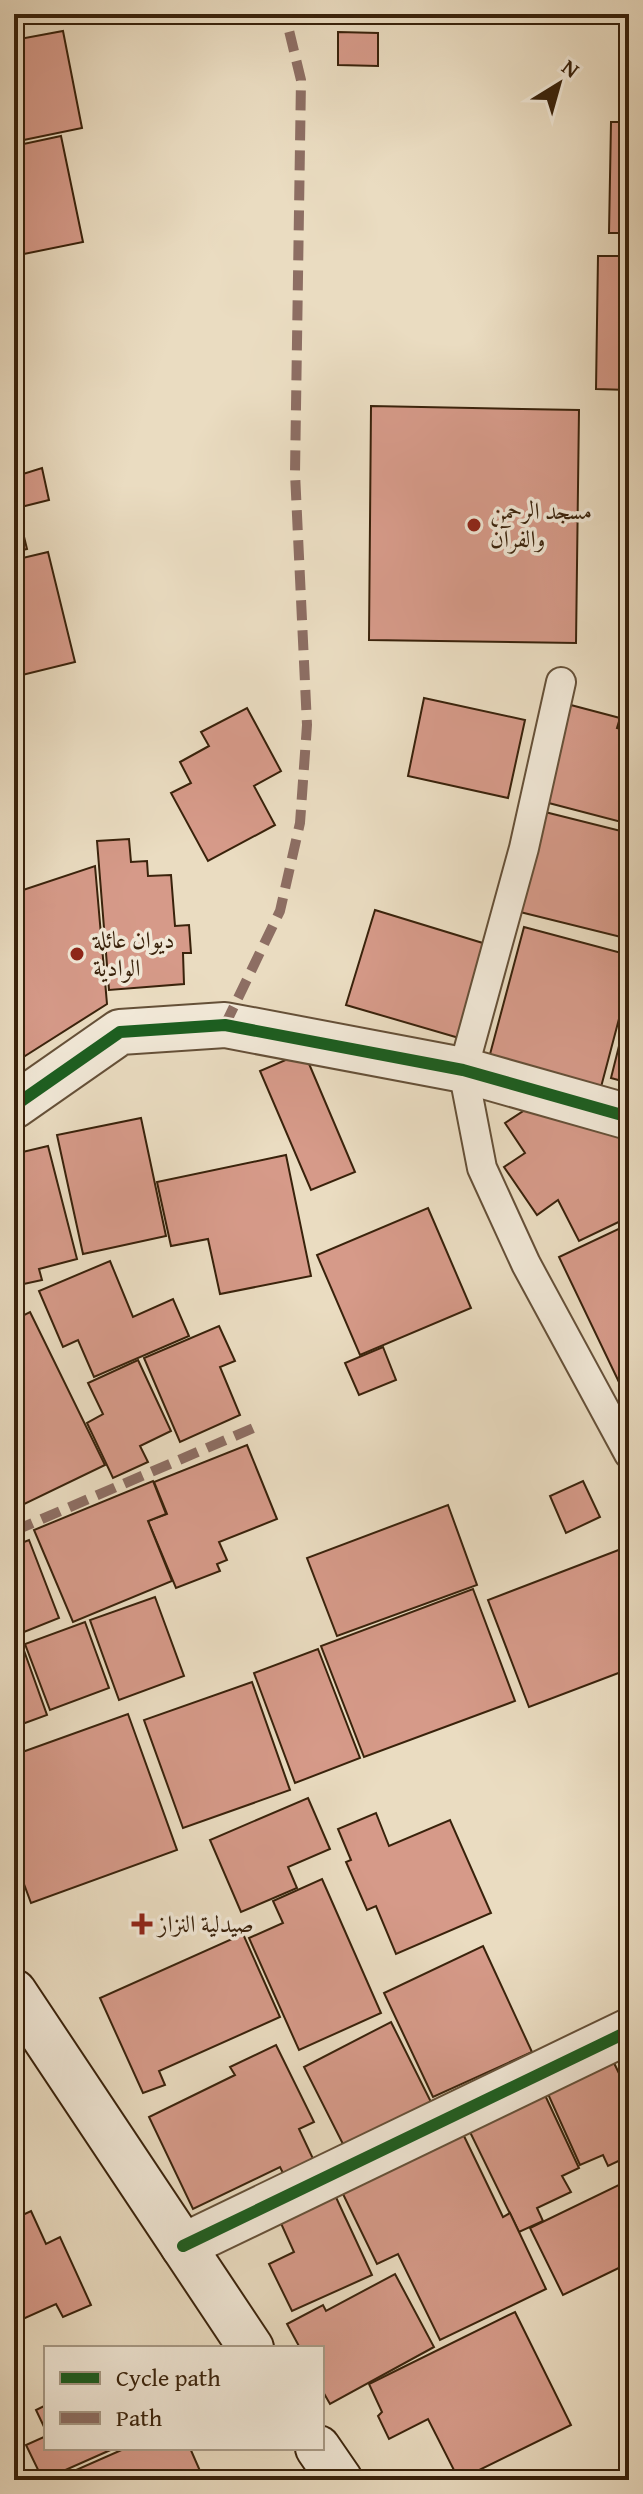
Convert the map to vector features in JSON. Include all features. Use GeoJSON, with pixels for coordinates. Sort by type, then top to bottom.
{"type":"FeatureCollection","features":[{"type":"Feature","properties":{"kind":"street"},"geometry":{"type":"LineString","coordinates":[[14,1106],[120,1032],[225,1025],[463,1070],[629,1117]]}},
{"type":"Feature","properties":{"kind":"street"},"geometry":{"type":"LineString","coordinates":[[14,1992],[250,2346]]}},
{"type":"Feature","properties":{"kind":"street"},"geometry":{"type":"LineString","coordinates":[[183,2246],[629,2031]]}},
{"type":"Feature","properties":{"kind":"street"},"geometry":{"type":"LineString","coordinates":[[319,2450],[340,2480]]}},
{"type":"Feature","properties":{"kind":"lane"},"geometry":{"type":"LineString","coordinates":[[561,682],[524,848],[463,1070],[482,1168],[526,1264],[629,1454]]}},
{"type":"Feature","properties":{"kind":"building"},"geometry":{"type":"Polygon","coordinates":[[[63,31],[82,128],[14,142],[14,40],[63,31]]]}},
{"type":"Feature","properties":{"kind":"building"},"geometry":{"type":"Polygon","coordinates":[[[338,32],[378,33],[378,66],[338,65],[338,32]]]}},
{"type":"Feature","properties":{"kind":"building"},"geometry":{"type":"Polygon","coordinates":[[[611,122],[629,122],[629,233],[609,233],[611,122]]]}},
{"type":"Feature","properties":{"kind":"building"},"geometry":{"type":"Polygon","coordinates":[[[61,136],[83,242],[14,256],[14,146],[61,136]]]}},
{"type":"Feature","properties":{"kind":"building"},"geometry":{"type":"Polygon","coordinates":[[[598,256],[629,256],[629,390],[596,389],[598,256]]]}},
{"type":"Feature","properties":{"kind":"building","name":"مسجد الرحمن والفرآن"},"geometry":{"type":"Polygon","coordinates":[[[371,406],[579,410],[576,643],[369,640],[371,406]]]}},
{"type":"Feature","properties":{"kind":"building"},"geometry":{"type":"Polygon","coordinates":[[[14,441],[23,474],[42,468],[49,500],[17,508],[27,549],[14,552],[14,441]]]}},
{"type":"Feature","properties":{"kind":"building"},"geometry":{"type":"Polygon","coordinates":[[[48,552],[75,662],[14,677],[14,560],[48,552]]]}},
{"type":"Feature","properties":{"kind":"building"},"geometry":{"type":"Polygon","coordinates":[[[424,698],[525,720],[508,798],[408,776],[424,698]]]}},
{"type":"Feature","properties":{"kind":"building"},"geometry":{"type":"Polygon","coordinates":[[[567,704],[620,718],[617,728],[629,731],[629,824],[541,801],[567,704]]]}},
{"type":"Feature","properties":{"kind":"building"},"geometry":{"type":"Polygon","coordinates":[[[247,708],[281,771],[254,786],[275,825],[208,861],[171,793],[191,783],[180,762],[209,746],[201,732],[247,708]]]}},
{"type":"Feature","properties":{"kind":"building"},"geometry":{"type":"Polygon","coordinates":[[[541,811],[629,833],[629,939],[516,911],[541,811]]]}},
{"type":"Feature","properties":{"kind":"building"},"geometry":{"type":"Polygon","coordinates":[[[129,839],[131,862],[147,861],[148,876],[171,875],[175,926],[189,925],[191,953],[183,953],[184,984],[109,990],[97,841],[129,839]]]}},
{"type":"Feature","properties":{"kind":"building"},"geometry":{"type":"Polygon","coordinates":[[[95,866],[107,1004],[14,1063],[14,893],[95,866]]]}},
{"type":"Feature","properties":{"kind":"building"},"geometry":{"type":"Polygon","coordinates":[[[375,910],[486,944],[459,1038],[346,1005],[375,910]]]}},
{"type":"Feature","properties":{"kind":"building"},"geometry":{"type":"Polygon","coordinates":[[[524,927],[629,955],[629,981],[601,1087],[489,1058],[524,927]]]}},
{"type":"Feature","properties":{"kind":"building"},"geometry":{"type":"Polygon","coordinates":[[[629,1006],[629,1083],[611,1078],[629,1006]]]}},
{"type":"Feature","properties":{"kind":"building"},"geometry":{"type":"Polygon","coordinates":[[[304,1052],[355,1172],[311,1190],[260,1071],[304,1052]]]}},
{"type":"Feature","properties":{"kind":"building"},"geometry":{"type":"Polygon","coordinates":[[[537,1102],[629,1129],[629,1217],[579,1241],[558,1200],[537,1215],[504,1167],[525,1153],[505,1123],[537,1102]]]}},
{"type":"Feature","properties":{"kind":"building"},"geometry":{"type":"Polygon","coordinates":[[[141,1118],[166,1236],[83,1254],[57,1135],[141,1118]]]}},
{"type":"Feature","properties":{"kind":"building"},"geometry":{"type":"Polygon","coordinates":[[[48,1146],[77,1259],[39,1269],[42,1280],[19,1285],[21,1294],[14,1295],[14,1154],[48,1146]]]}},
{"type":"Feature","properties":{"kind":"building"},"geometry":{"type":"Polygon","coordinates":[[[286,1155],[311,1276],[220,1294],[208,1239],[171,1246],[157,1182],[286,1155]]]}},
{"type":"Feature","properties":{"kind":"building"},"geometry":{"type":"Polygon","coordinates":[[[428,1208],[471,1308],[360,1355],[317,1255],[428,1208]]]}},
{"type":"Feature","properties":{"kind":"building"},"geometry":{"type":"Polygon","coordinates":[[[629,1224],[629,1403],[559,1257],[629,1224]]]}},
{"type":"Feature","properties":{"kind":"building"},"geometry":{"type":"Polygon","coordinates":[[[110,1261],[133,1317],[173,1299],[189,1336],[94,1377],[78,1340],[63,1347],[39,1291],[110,1261]]]}},
{"type":"Feature","properties":{"kind":"building"},"geometry":{"type":"Polygon","coordinates":[[[30,1312],[105,1465],[14,1509],[14,1320],[30,1312]]]}},
{"type":"Feature","properties":{"kind":"building"},"geometry":{"type":"Polygon","coordinates":[[[219,1326],[235,1361],[220,1367],[240,1415],[180,1442],[144,1358],[219,1326]]]}},
{"type":"Feature","properties":{"kind":"building"},"geometry":{"type":"Polygon","coordinates":[[[383,1347],[396,1380],[359,1395],[345,1363],[383,1347]]]}},
{"type":"Feature","properties":{"kind":"building"},"geometry":{"type":"Polygon","coordinates":[[[138,1360],[171,1431],[140,1446],[148,1462],[113,1478],[87,1423],[103,1414],[88,1383],[138,1360]]]}},
{"type":"Feature","properties":{"kind":"building"},"geometry":{"type":"Polygon","coordinates":[[[247,1445],[277,1519],[219,1542],[227,1560],[217,1564],[220,1571],[176,1588],[148,1521],[167,1514],[154,1482],[247,1445]]]}},
{"type":"Feature","properties":{"kind":"building"},"geometry":{"type":"Polygon","coordinates":[[[153,1481],[166,1514],[148,1521],[172,1581],[73,1622],[34,1530],[153,1481]]]}},
{"type":"Feature","properties":{"kind":"building"},"geometry":{"type":"Polygon","coordinates":[[[583,1481],[600,1517],[566,1533],[550,1496],[583,1481]]]}},
{"type":"Feature","properties":{"kind":"building"},"geometry":{"type":"Polygon","coordinates":[[[448,1505],[477,1585],[337,1636],[307,1558],[448,1505]]]}},
{"type":"Feature","properties":{"kind":"building"},"geometry":{"type":"Polygon","coordinates":[[[29,1540],[59,1618],[14,1636],[14,1546],[29,1540]]]}},
{"type":"Feature","properties":{"kind":"building"},"geometry":{"type":"Polygon","coordinates":[[[629,1546],[629,1669],[529,1707],[488,1600],[629,1546]]]}},
{"type":"Feature","properties":{"kind":"building"},"geometry":{"type":"Polygon","coordinates":[[[473,1589],[515,1701],[364,1757],[321,1646],[473,1589]]]}},
{"type":"Feature","properties":{"kind":"building"},"geometry":{"type":"Polygon","coordinates":[[[155,1597],[184,1676],[119,1700],[90,1620],[155,1597]]]}},
{"type":"Feature","properties":{"kind":"building"},"geometry":{"type":"Polygon","coordinates":[[[85,1622],[109,1688],[50,1710],[25,1644],[85,1622]]]}},
{"type":"Feature","properties":{"kind":"building"},"geometry":{"type":"Polygon","coordinates":[[[22,1645],[47,1715],[14,1727],[14,1648],[22,1645]]]}},
{"type":"Feature","properties":{"kind":"building"},"geometry":{"type":"Polygon","coordinates":[[[318,1649],[360,1758],[295,1783],[254,1673],[318,1649]]]}},
{"type":"Feature","properties":{"kind":"building"},"geometry":{"type":"Polygon","coordinates":[[[252,1682],[290,1790],[183,1828],[144,1720],[252,1682]]]}},
{"type":"Feature","properties":{"kind":"building"},"geometry":{"type":"Polygon","coordinates":[[[128,1714],[177,1850],[31,1903],[14,1857],[14,1755],[128,1714]]]}},
{"type":"Feature","properties":{"kind":"building"},"geometry":{"type":"Polygon","coordinates":[[[308,1798],[330,1849],[288,1867],[297,1888],[241,1912],[210,1840],[308,1798]]]}},
{"type":"Feature","properties":{"kind":"building"},"geometry":{"type":"Polygon","coordinates":[[[376,1813],[389,1846],[450,1820],[491,1913],[396,1954],[376,1906],[367,1910],[346,1862],[351,1860],[338,1829],[376,1813]]]}},
{"type":"Feature","properties":{"kind":"building"},"geometry":{"type":"Polygon","coordinates":[[[322,1879],[381,2013],[299,2050],[249,1938],[283,1923],[273,1901],[322,1879]]]}},
{"type":"Feature","properties":{"kind":"building"},"geometry":{"type":"Polygon","coordinates":[[[243,1934],[280,2017],[159,2071],[165,2085],[143,2093],[100,1998],[243,1934]]]}},
{"type":"Feature","properties":{"kind":"building"},"geometry":{"type":"Polygon","coordinates":[[[483,1946],[532,2052],[433,2097],[384,1993],[483,1946]]]}},
{"type":"Feature","properties":{"kind":"building"},"geometry":{"type":"Polygon","coordinates":[[[391,2022],[435,2110],[348,2154],[304,2067],[391,2022]]]}},
{"type":"Feature","properties":{"kind":"building"},"geometry":{"type":"Polygon","coordinates":[[[276,2045],[314,2122],[299,2129],[316,2165],[286,2179],[280,2167],[193,2209],[149,2117],[235,2075],[230,2067],[276,2045]]]}},
{"type":"Feature","properties":{"kind":"building"},"geometry":{"type":"Polygon","coordinates":[[[614,2063],[629,2094],[629,2156],[608,2166],[603,2155],[580,2165],[548,2094],[614,2063]]]}},
{"type":"Feature","properties":{"kind":"building"},"geometry":{"type":"Polygon","coordinates":[[[544,2093],[579,2168],[562,2176],[571,2192],[537,2208],[543,2221],[519,2232],[468,2128],[544,2093]]]}},
{"type":"Feature","properties":{"kind":"building"},"geometry":{"type":"Polygon","coordinates":[[[463,2134],[503,2217],[510,2213],[546,2289],[440,2340],[398,2254],[377,2264],[342,2192],[463,2134]]]}},
{"type":"Feature","properties":{"kind":"building"},"geometry":{"type":"Polygon","coordinates":[[[629,2180],[629,2263],[563,2295],[530,2228],[629,2180]]]}},
{"type":"Feature","properties":{"kind":"building"},"geometry":{"type":"Polygon","coordinates":[[[334,2193],[372,2275],[292,2311],[269,2264],[294,2252],[279,2219],[334,2193]]]}},
{"type":"Feature","properties":{"kind":"building"},"geometry":{"type":"Polygon","coordinates":[[[31,2211],[46,2244],[60,2237],[91,2305],[63,2317],[56,2304],[14,2323],[14,2219],[31,2211]]]}},
{"type":"Feature","properties":{"kind":"building"},"geometry":{"type":"Polygon","coordinates":[[[395,2274],[434,2347],[330,2404],[324,2394],[324,2346],[299,2346],[287,2324],[323,2305],[326,2311],[395,2274]]]}},
{"type":"Feature","properties":{"kind":"building"},"geometry":{"type":"Polygon","coordinates":[[[515,2312],[571,2425],[459,2480],[428,2419],[389,2439],[378,2416],[382,2412],[369,2384],[515,2312]]]}},
{"type":"Feature","properties":{"kind":"building"},"geometry":{"type":"Polygon","coordinates":[[[44,2406],[44,2427],[36,2410],[44,2406]]]}},
{"type":"Feature","properties":{"kind":"building"},"geometry":{"type":"Polygon","coordinates":[[[44,2437],[44,2450],[110,2450],[43,2480],[26,2445],[44,2437]]]}},
{"type":"Feature","properties":{"kind":"building"},"geometry":{"type":"Polygon","coordinates":[[[121,2450],[191,2450],[204,2480],[80,2480],[76,2470],[121,2450]]]}},
{"type":"Feature","properties":{"kind":"marked path"},"geometry":{"type":"LineString","coordinates":[[225,1025],[280,911],[300,823],[307,725],[295,473],[301,80],[285,14]]}},
{"type":"Feature","properties":{"kind":"marked path"},"geometry":{"type":"LineString","coordinates":[[14,1531],[258,1426]]}},
{"type":"Feature","properties":{"kind":"cycle path"},"geometry":{"type":"LineString","coordinates":[[14,1106],[120,1032],[225,1025],[463,1070],[629,1117]]}},
{"type":"Feature","properties":{"kind":"cycle path"},"geometry":{"type":"LineString","coordinates":[[183,2246],[629,2031]]}},
{"type":"Feature","properties":{"kind":"place","name":"مسجد الرحمن والفرآن"},"geometry":{"type":"Point","coordinates":[474,525]}},
{"type":"Feature","properties":{"kind":"place","name":"ديوان عائلة الوادية"},"geometry":{"type":"Point","coordinates":[77,954]}},
{"type":"Feature","properties":{"kind":"place","name":"صيدلية النزاز"},"geometry":{"type":"Point","coordinates":[142,1924]}}]}
